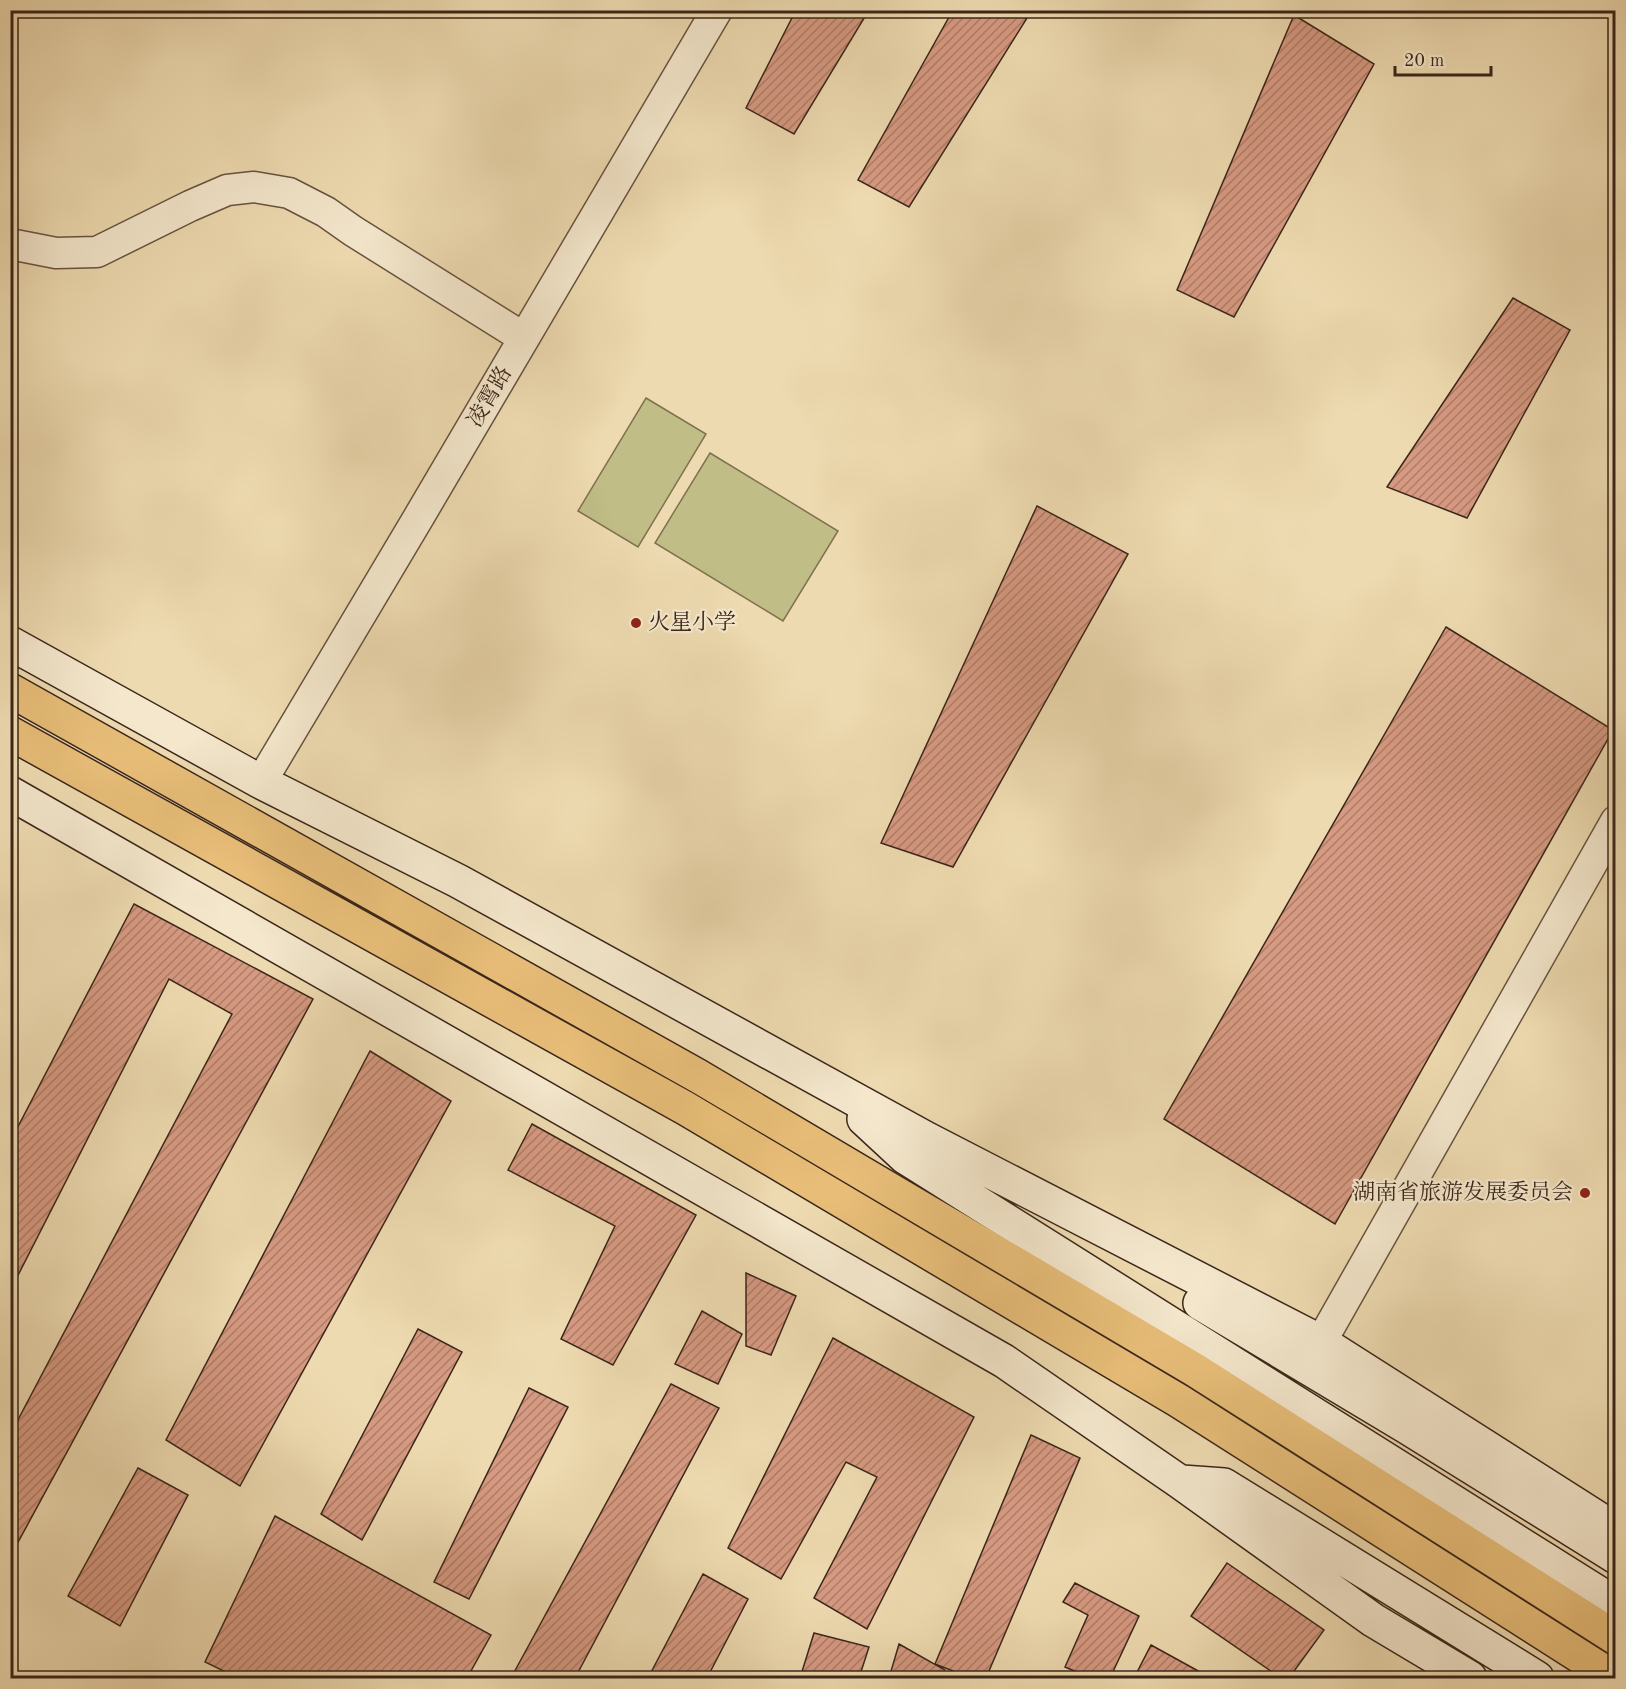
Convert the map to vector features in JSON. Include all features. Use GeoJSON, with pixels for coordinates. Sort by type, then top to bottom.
{"type":"FeatureCollection","features":[{"type":"Feature","properties":{"kind":"highway"},"geometry":{"type":"LineString","coordinates":[[10,690],[698,1076],[1195,1370],[1616,1638]]}},
{"type":"Feature","properties":{"kind":"highway"},"geometry":{"type":"LineString","coordinates":[[10,733],[685,1108],[1179,1401],[1614,1678]]}},
{"type":"Feature","properties":{"kind":"main road"},"geometry":{"type":"LineString","coordinates":[[10,643],[261,782],[458,880],[927,1139],[1321,1342],[1616,1530]]}},
{"type":"Feature","properties":{"kind":"main road"},"geometry":{"type":"LineString","coordinates":[[10,793],[1004,1361],[1180,1482],[1373,1620],[1470,1678]]}},
{"type":"Feature","properties":{"kind":"main road"},"geometry":{"type":"LineString","coordinates":[[829,1086],[905,1157],[1616,1604]]}},
{"type":"Feature","properties":{"kind":"main road"},"geometry":{"type":"LineString","coordinates":[[927,1139],[1407,1427],[1616,1557]]}},
{"type":"Feature","properties":{"kind":"main road"},"geometry":{"type":"LineString","coordinates":[[1180,1482],[1224,1485],[1537,1678]]}},
{"type":"Feature","properties":{"kind":"street","name":"凌霄路"},"geometry":{"type":"LineString","coordinates":[[261,782],[717,10]]}},
{"type":"Feature","properties":{"kind":"street"},"geometry":{"type":"LineString","coordinates":[[10,244],[56,253],[96,252],[227,190],[254,187],[289,193],[326,212],[524,338]]}},
{"type":"Feature","properties":{"kind":"street"},"geometry":{"type":"LineString","coordinates":[[1321,1342],[1616,821]]}},
{"type":"Feature","properties":{"kind":"shaded area"},"geometry":{"type":"Polygon","coordinates":[[[646,398],[706,434],[638,547],[578,511],[646,398]]]}},
{"type":"Feature","properties":{"kind":"shaded area"},"geometry":{"type":"Polygon","coordinates":[[[710,453],[838,531],[783,621],[655,543],[710,453]]]}},
{"type":"Feature","properties":{"kind":"building"},"geometry":{"type":"Polygon","coordinates":[[[796,10],[869,10],[794,134],[746,108],[796,10]]]}},
{"type":"Feature","properties":{"kind":"building"},"geometry":{"type":"Polygon","coordinates":[[[953,10],[1032,10],[909,207],[858,180],[953,10]]]}},
{"type":"Feature","properties":{"kind":"building"},"geometry":{"type":"Polygon","coordinates":[[[1294,15],[1374,64],[1234,317],[1177,290],[1294,15]]]}},
{"type":"Feature","properties":{"kind":"building"},"geometry":{"type":"Polygon","coordinates":[[[1513,298],[1570,330],[1467,518],[1387,487],[1513,298]]]}},
{"type":"Feature","properties":{"kind":"building"},"geometry":{"type":"Polygon","coordinates":[[[1037,506],[1128,554],[953,867],[881,843],[1037,506]]]}},
{"type":"Feature","properties":{"kind":"building"},"geometry":{"type":"Polygon","coordinates":[[[1446,627],[1613,730],[1335,1224],[1164,1119],[1446,627]]]}},
{"type":"Feature","properties":{"kind":"building"},"geometry":{"type":"Polygon","coordinates":[[[134,904],[313,999],[10,1557],[10,1435],[232,1014],[169,979],[10,1291],[10,1142],[134,904]]]}},
{"type":"Feature","properties":{"kind":"building"},"geometry":{"type":"Polygon","coordinates":[[[370,1051],[451,1101],[240,1486],[166,1440],[370,1051]]]}},
{"type":"Feature","properties":{"kind":"building"},"geometry":{"type":"Polygon","coordinates":[[[532,1124],[696,1215],[613,1365],[561,1339],[615,1226],[508,1170],[532,1124]]]}},
{"type":"Feature","properties":{"kind":"building"},"geometry":{"type":"Polygon","coordinates":[[[746,1273],[796,1296],[771,1355],[746,1346],[746,1273]]]}},
{"type":"Feature","properties":{"kind":"building"},"geometry":{"type":"Polygon","coordinates":[[[702,1311],[742,1334],[718,1384],[675,1364],[702,1311]]]}},
{"type":"Feature","properties":{"kind":"building"},"geometry":{"type":"Polygon","coordinates":[[[418,1329],[462,1352],[362,1540],[321,1514],[418,1329]]]}},
{"type":"Feature","properties":{"kind":"building"},"geometry":{"type":"Polygon","coordinates":[[[833,1338],[974,1417],[867,1629],[814,1598],[877,1477],[846,1462],[781,1579],[728,1548],[833,1338]]]}},
{"type":"Feature","properties":{"kind":"building"},"geometry":{"type":"Polygon","coordinates":[[[671,1384],[719,1408],[575,1678],[511,1678],[671,1384]]]}},
{"type":"Feature","properties":{"kind":"building"},"geometry":{"type":"Polygon","coordinates":[[[529,1388],[568,1407],[469,1599],[434,1582],[529,1388]]]}},
{"type":"Feature","properties":{"kind":"building"},"geometry":{"type":"Polygon","coordinates":[[[1031,1435],[1080,1458],[986,1678],[971,1678],[935,1664],[1031,1435]]]}},
{"type":"Feature","properties":{"kind":"building"},"geometry":{"type":"Polygon","coordinates":[[[138,1468],[188,1495],[120,1626],[68,1596],[138,1468]]]}},
{"type":"Feature","properties":{"kind":"building"},"geometry":{"type":"Polygon","coordinates":[[[275,1516],[491,1635],[467,1678],[238,1678],[205,1662],[275,1516]]]}},
{"type":"Feature","properties":{"kind":"building"},"geometry":{"type":"Polygon","coordinates":[[[1227,1563],[1324,1630],[1289,1678],[1281,1678],[1191,1616],[1227,1563]]]}},
{"type":"Feature","properties":{"kind":"building"},"geometry":{"type":"Polygon","coordinates":[[[703,1574],[748,1599],[707,1678],[648,1678],[703,1574]]]}},
{"type":"Feature","properties":{"kind":"building"},"geometry":{"type":"Polygon","coordinates":[[[1075,1583],[1139,1616],[1110,1678],[1091,1678],[1065,1667],[1088,1615],[1063,1602],[1075,1583]]]}},
{"type":"Feature","properties":{"kind":"building"},"geometry":{"type":"Polygon","coordinates":[[[814,1633],[869,1647],[859,1678],[800,1678],[814,1633]]]}},
{"type":"Feature","properties":{"kind":"building"},"geometry":{"type":"Polygon","coordinates":[[[899,1644],[945,1670],[943,1678],[889,1678],[899,1644]]]}},
{"type":"Feature","properties":{"kind":"building"},"geometry":{"type":"Polygon","coordinates":[[[1151,1645],[1211,1678],[1134,1678],[1151,1645]]]}},
{"type":"Feature","properties":{"kind":"place","name":"火星小学"},"geometry":{"type":"Point","coordinates":[636,623]}},
{"type":"Feature","properties":{"kind":"place","name":"湖南省旅游发展委员会"},"geometry":{"type":"Point","coordinates":[1585,1193]}}]}
